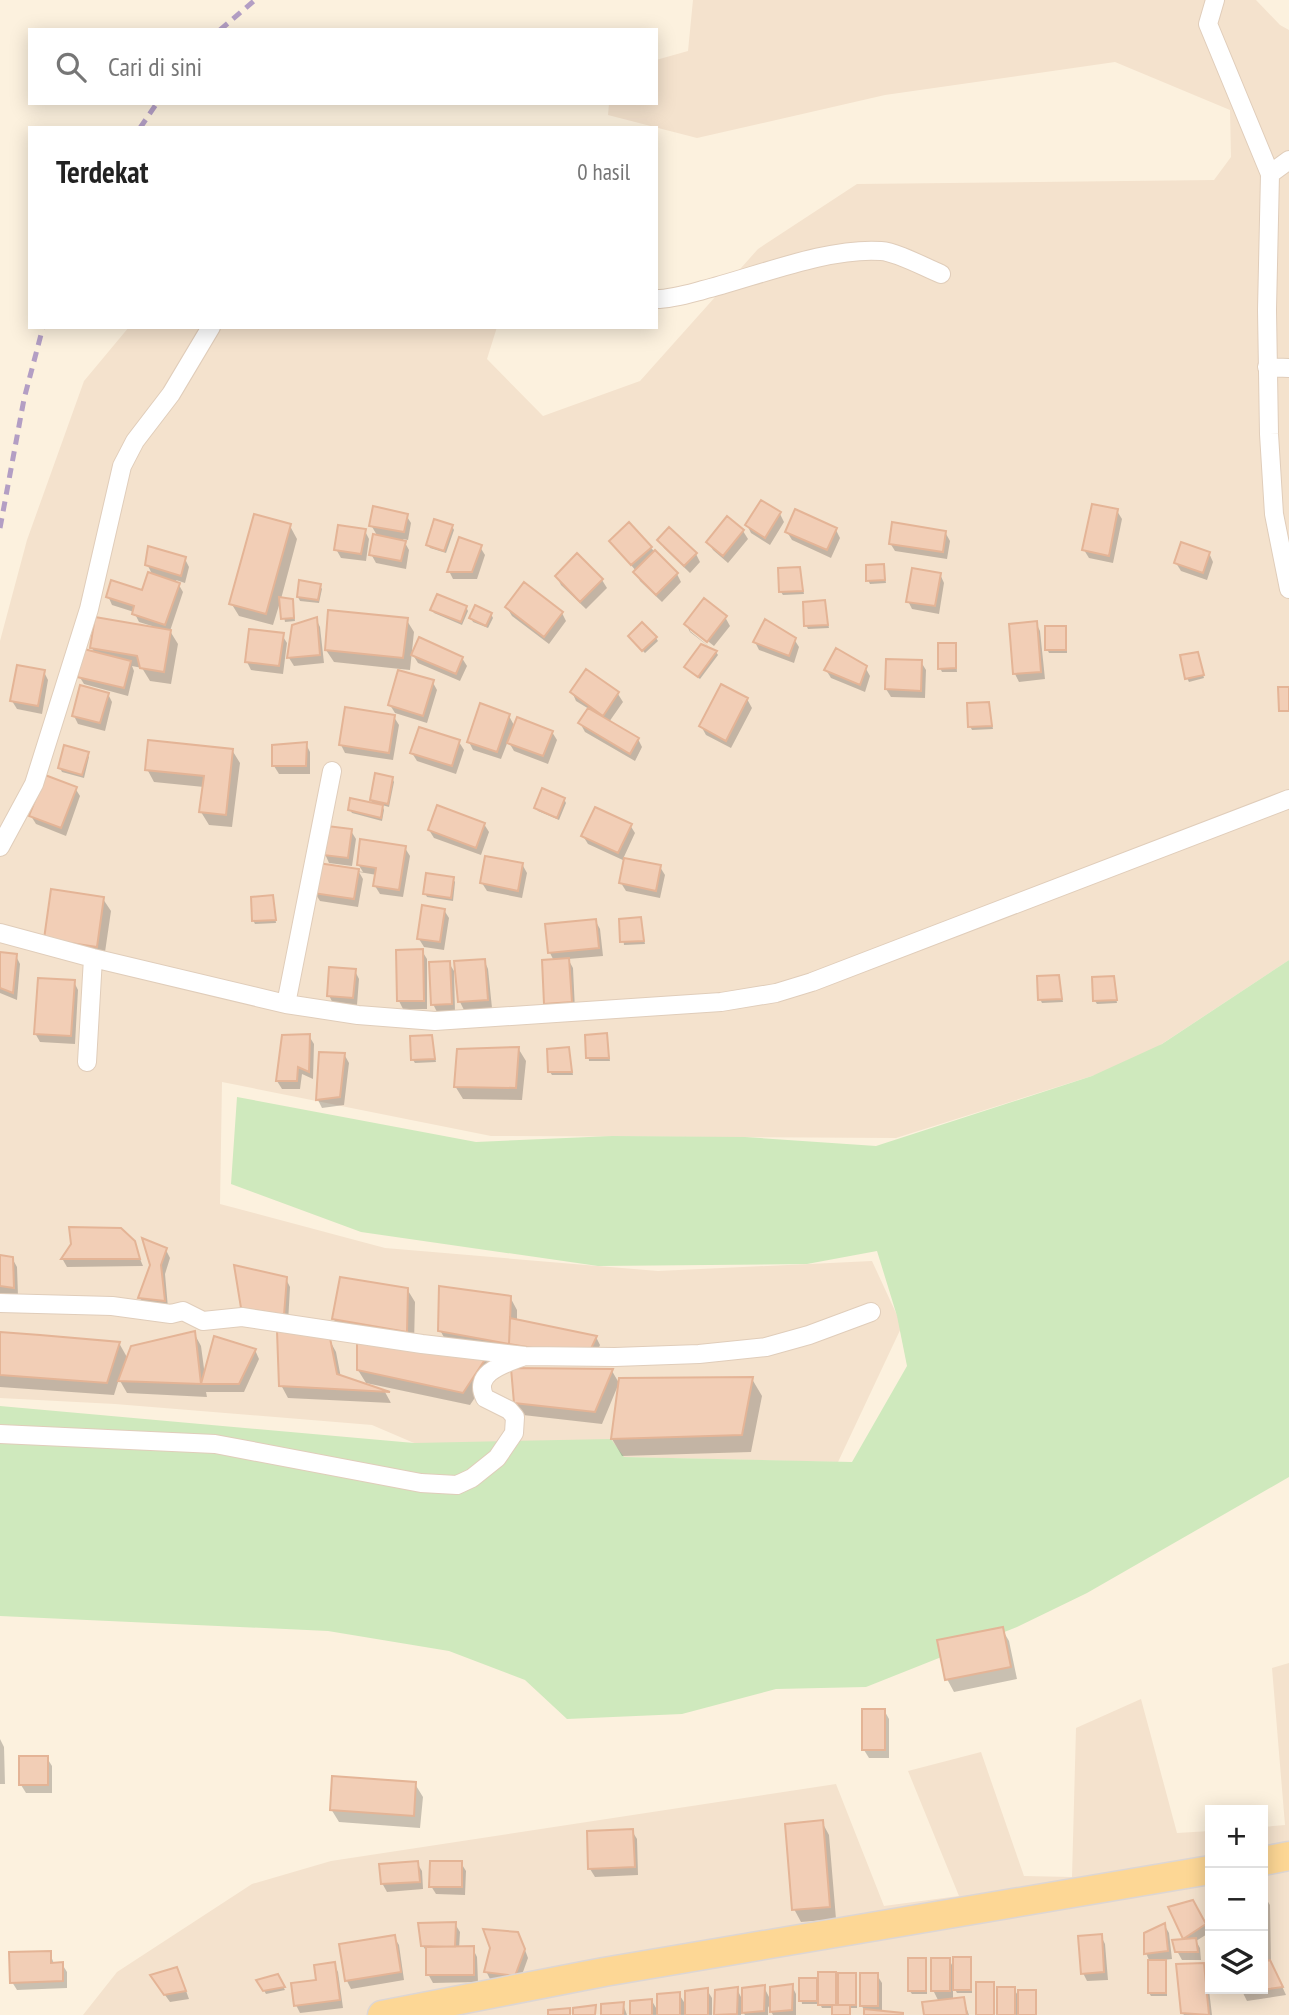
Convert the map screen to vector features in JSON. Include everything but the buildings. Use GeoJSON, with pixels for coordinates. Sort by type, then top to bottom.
{"type":"FeatureCollection","features":[{"type":"Feature","properties":{"kind":"main road"},"geometry":{"type":"LineString","coordinates":[[1268,1860],[1289,1856]]}},
{"type":"Feature","properties":{"kind":"main road"},"geometry":{"type":"LineString","coordinates":[[382,2015],[604,1972],[1205,1871]]}},
{"type":"Feature","properties":{"kind":"street"},"geometry":{"type":"LineString","coordinates":[[1215,0],[1208,24],[1270,174],[1267,367],[1269,434],[1274,514],[1289,589]]}},
{"type":"Feature","properties":{"kind":"street"},"geometry":{"type":"LineString","coordinates":[[1270,174],[1289,160]]}},
{"type":"Feature","properties":{"kind":"street"},"geometry":{"type":"LineString","coordinates":[[658,299],[703,290],[805,261],[855,252],[883,251],[941,274]]}},
{"type":"Feature","properties":{"kind":"street"},"geometry":{"type":"LineString","coordinates":[[0,847],[34,784],[46,747],[89,609],[122,466],[135,441],[171,394],[210,329]]}},
{"type":"Feature","properties":{"kind":"street"},"geometry":{"type":"LineString","coordinates":[[1267,367],[1289,368]]}},
{"type":"Feature","properties":{"kind":"street"},"geometry":{"type":"LineString","coordinates":[[286,1004],[332,771]]}},
{"type":"Feature","properties":{"kind":"street"},"geometry":{"type":"LineString","coordinates":[[0,933],[93,958],[286,1004],[331,1012],[435,1021],[721,1002],[776,993],[839,972],[1289,799]]}},
{"type":"Feature","properties":{"kind":"street"},"geometry":{"type":"LineString","coordinates":[[87,1062],[93,958]]}},
{"type":"Feature","properties":{"kind":"street"},"geometry":{"type":"LineString","coordinates":[[0,1303],[112,1306],[171,1314],[183,1311],[203,1321],[243,1317],[422,1344],[525,1356],[615,1357],[687,1355],[766,1347],[810,1335],[871,1312]]}},
{"type":"Feature","properties":{"kind":"street"},"geometry":{"type":"LineString","coordinates":[[0,1434],[215,1444],[421,1483],[457,1485],[472,1479],[497,1458],[514,1433],[515,1417],[509,1410],[485,1398],[482,1393],[481,1385],[485,1375],[499,1366],[525,1356]]}},
{"type":"Feature","properties":{"kind":"shaded area"},"geometry":{"type":"Polygon","coordinates":[[[693,0],[1256,0],[1280,25],[1289,30],[1289,960],[1133,1063],[896,1138],[491,1136],[222,1082],[220,1204],[385,1248],[658,1271],[872,1261],[902,1326],[838,1462],[623,1457],[414,1443],[372,1425],[115,1404],[0,1398],[0,641],[27,540],[84,381],[127,329],[496,329],[487,359],[543,416],[640,381],[758,249],[857,184],[1214,180],[1231,157],[1230,110],[1115,62],[885,95],[697,138],[608,115],[609,105],[658,105],[658,59],[688,51],[693,0]]]}},
{"type":"Feature","properties":{"kind":"shaded area"},"geometry":{"type":"Polygon","coordinates":[[[1289,1663],[1289,2015],[83,2015],[117,1972],[252,1884],[331,1861],[836,1784],[884,1906],[959,1896],[908,1771],[981,1752],[1024,1876],[1072,1877],[1076,1728],[1141,1699],[1177,1833],[1205,1831],[1205,1994],[1268,1994],[1268,1827],[1285,1825],[1272,1668],[1289,1663]]]}},
{"type":"Feature","properties":{"kind":"green space"},"geometry":{"type":"Polygon","coordinates":[[[1289,960],[1289,1477],[1087,1593],[1017,1627],[866,1687],[776,1689],[682,1714],[567,1719],[525,1680],[449,1651],[328,1631],[0,1616],[0,1406],[414,1443],[611,1439],[624,1457],[852,1462],[907,1366],[897,1316],[877,1251],[807,1264],[598,1266],[361,1232],[231,1184],[237,1097],[476,1142],[612,1136],[745,1137],[876,1146],[1092,1076],[1162,1044],[1289,960]]]}},
{"type":"Feature","properties":{"kind":"railway"},"geometry":{"type":"LineString","coordinates":[[222,28],[255,0]]}},
{"type":"Feature","properties":{"kind":"railway"},"geometry":{"type":"LineString","coordinates":[[141,126],[156,105]]}},
{"type":"Feature","properties":{"kind":"railway"},"geometry":{"type":"LineString","coordinates":[[0,528],[24,399],[42,329]]}}]}
